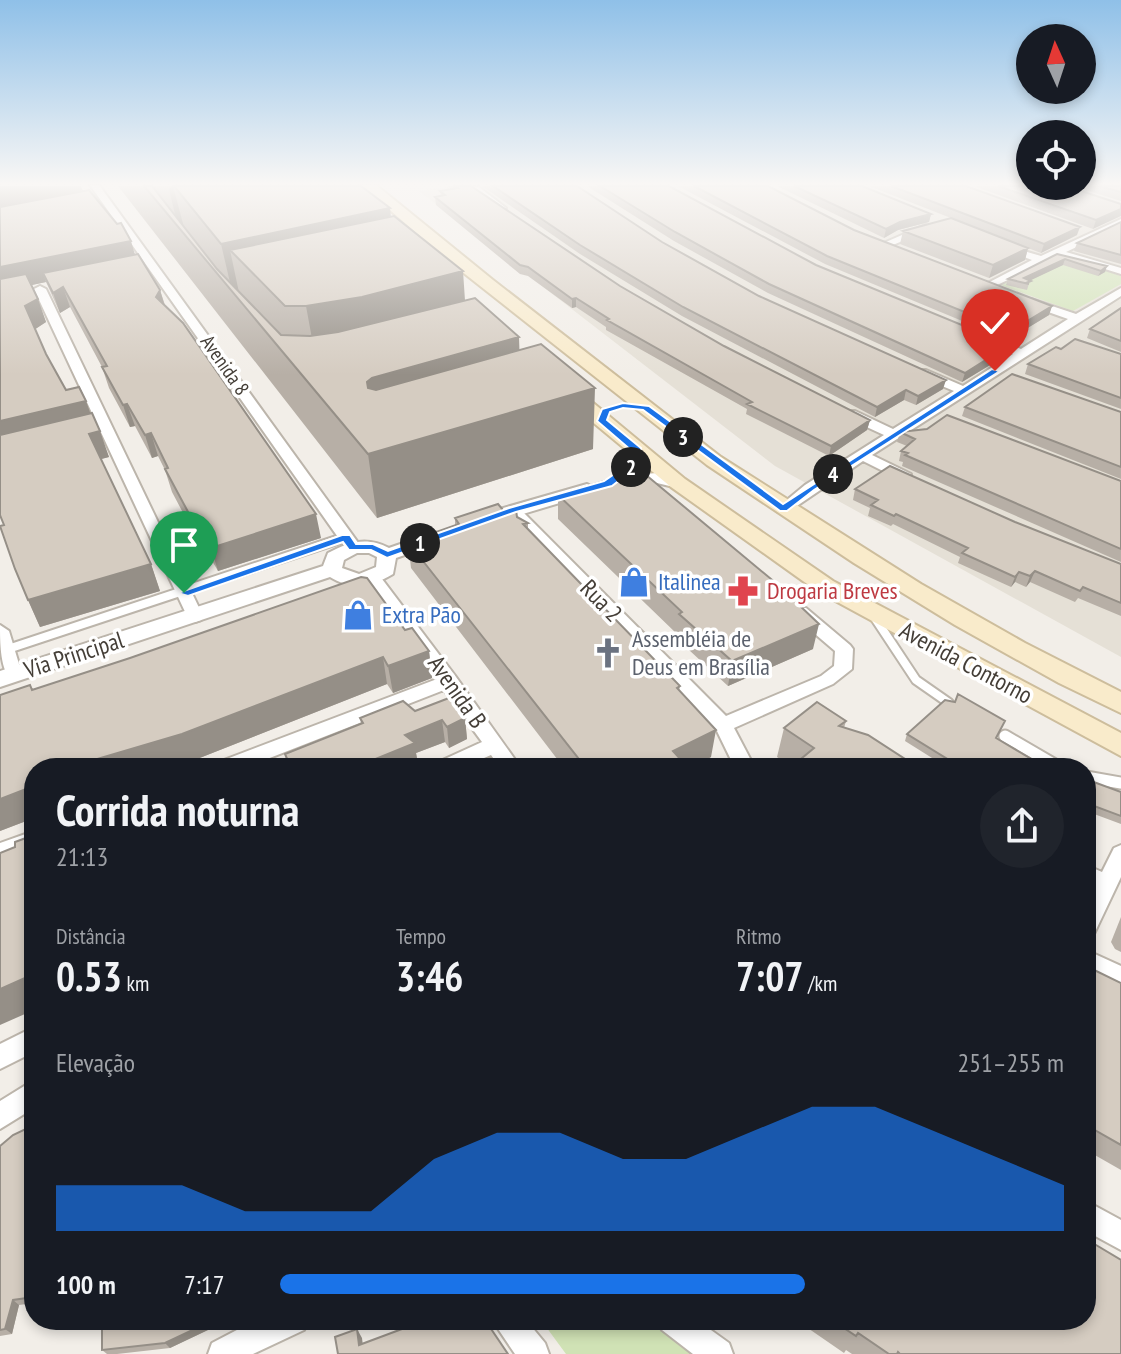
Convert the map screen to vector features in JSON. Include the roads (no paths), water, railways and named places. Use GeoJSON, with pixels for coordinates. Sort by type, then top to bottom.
{"type":"FeatureCollection","features":[{"type":"Feature","properties":{"kind":"main road"},"geometry":{"type":"LineString","coordinates":[[417,248],[446,253]]}},
{"type":"Feature","properties":{"kind":"main road","name":"Avenida Contorno"},"geometry":{"type":"LineString","coordinates":[[440,248],[645,408],[783,509],[889,575],[1121,703]]}},
{"type":"Feature","properties":{"kind":"main road","name":"Avenida Contorno"},"geometry":{"type":"LineString","coordinates":[[556,387],[678,483],[825,586],[1121,746]]}},
{"type":"Feature","properties":{"kind":"main road"},"geometry":{"type":"LineString","coordinates":[[602,421],[606,411],[613,407],[645,408]]}},
{"type":"Feature","properties":{"kind":"main road"},"geometry":{"type":"LineString","coordinates":[[825,586],[867,593],[889,575]]}},
{"type":"Feature","properties":{"kind":"street","name":"Avenida 8"},"geometry":{"type":"LineString","coordinates":[[136,248],[349,542]]}},
{"type":"Feature","properties":{"kind":"street"},"geometry":{"type":"LineString","coordinates":[[891,248],[897,251]]}},
{"type":"Feature","properties":{"kind":"street"},"geometry":{"type":"LineString","coordinates":[[1008,248],[1038,259]]}},
{"type":"Feature","properties":{"kind":"street"},"geometry":{"type":"LineString","coordinates":[[987,286],[1065,248]]}},
{"type":"Feature","properties":{"kind":"street"},"geometry":{"type":"LineString","coordinates":[[1072,248],[1121,264]]}},
{"type":"Feature","properties":{"kind":"street"},"geometry":{"type":"LineString","coordinates":[[1050,254],[1077,257],[1121,271]]}},
{"type":"Feature","properties":{"kind":"street"},"geometry":{"type":"LineString","coordinates":[[973,280],[1078,319]]}},
{"type":"Feature","properties":{"kind":"street"},"geometry":{"type":"LineString","coordinates":[[39,285],[195,616]]}},
{"type":"Feature","properties":{"kind":"street"},"geometry":{"type":"LineString","coordinates":[[783,509],[894,435],[937,414],[995,371],[1059,337],[1078,319],[1121,291]]}},
{"type":"Feature","properties":{"kind":"street"},"geometry":{"type":"LineString","coordinates":[[1103,303],[1121,309]]}},
{"type":"Feature","properties":{"kind":"street"},"geometry":{"type":"LineString","coordinates":[[962,329],[1023,354]]}},
{"type":"Feature","properties":{"kind":"street"},"geometry":{"type":"LineString","coordinates":[[910,368],[964,391]]}},
{"type":"Feature","properties":{"kind":"street"},"geometry":{"type":"LineString","coordinates":[[995,371],[1010,376]]}},
{"type":"Feature","properties":{"kind":"street"},"geometry":{"type":"LineString","coordinates":[[844,411],[894,435]]}},
{"type":"Feature","properties":{"kind":"street"},"geometry":{"type":"LineString","coordinates":[[90,433],[106,430]]}},
{"type":"Feature","properties":{"kind":"street"},"geometry":{"type":"LineString","coordinates":[[608,484],[631,467],[638,450]]}},
{"type":"Feature","properties":{"kind":"street"},"geometry":{"type":"LineString","coordinates":[[862,455],[922,485]]}},
{"type":"Feature","properties":{"kind":"street"},"geometry":{"type":"LineString","coordinates":[[387,555],[386,570],[373,579],[344,580],[332,570],[335,557],[349,542],[373,547],[387,555],[513,510],[608,484],[657,478],[678,483]]}},
{"type":"Feature","properties":{"kind":"street"},"geometry":{"type":"LineString","coordinates":[[637,479],[658,494]]}},
{"type":"Feature","properties":{"kind":"street","name":"Rua 2"},"geometry":{"type":"LineString","coordinates":[[513,510],[723,725],[740,758]]}},
{"type":"Feature","properties":{"kind":"street","name":"Via Principal"},"geometry":{"type":"LineString","coordinates":[[6,676],[195,616],[291,594],[332,570]]}},
{"type":"Feature","properties":{"kind":"street","name":"Avenida B"},"geometry":{"type":"LineString","coordinates":[[373,579],[504,758]]}},
{"type":"Feature","properties":{"kind":"street"},"geometry":{"type":"LineString","coordinates":[[723,725],[838,674],[846,664],[846,654],[839,644],[786,600]]}},
{"type":"Feature","properties":{"kind":"street"},"geometry":{"type":"LineString","coordinates":[[0,631],[5,650],[6,676]]}},
{"type":"Feature","properties":{"kind":"street"},"geometry":{"type":"LineString","coordinates":[[249,758],[450,681]]}},
{"type":"Feature","properties":{"kind":"street"},"geometry":{"type":"LineString","coordinates":[[796,692],[819,711]]}},
{"type":"Feature","properties":{"kind":"street"},"geometry":{"type":"LineString","coordinates":[[465,758],[494,745]]}},
{"type":"Feature","properties":{"kind":"street"},"geometry":{"type":"LineString","coordinates":[[0,852],[24,843]]}},
{"type":"Feature","properties":{"kind":"street"},"geometry":{"type":"LineString","coordinates":[[1096,878],[1121,854]]}},
{"type":"Feature","properties":{"kind":"street"},"geometry":{"type":"LineString","coordinates":[[1096,965],[1121,978]]}},
{"type":"Feature","properties":{"kind":"street"},"geometry":{"type":"LineString","coordinates":[[0,1057],[24,1044]]}},
{"type":"Feature","properties":{"kind":"street"},"geometry":{"type":"LineString","coordinates":[[0,1116],[24,1100]]}},
{"type":"Feature","properties":{"kind":"street"},"geometry":{"type":"LineString","coordinates":[[1096,1221],[1121,1236]]}},
{"type":"Feature","properties":{"kind":"street"},"geometry":{"type":"LineString","coordinates":[[223,1354],[267,1330]]}},
{"type":"Feature","properties":{"kind":"street"},"geometry":{"type":"LineString","coordinates":[[515,1330],[534,1354]]}},
{"type":"Feature","properties":{"kind":"street"},"geometry":{"type":"LineString","coordinates":[[686,1330],[718,1354]]}},
{"type":"Feature","properties":{"kind":"lane"},"geometry":{"type":"LineString","coordinates":[[5,650],[349,542]]}},
{"type":"Feature","properties":{"kind":"lane"},"geometry":{"type":"LineString","coordinates":[[871,612],[916,680],[949,703]]}},
{"type":"Feature","properties":{"kind":"lane"},"geometry":{"type":"LineString","coordinates":[[1005,736],[1043,758]]}},
{"type":"Feature","properties":{"kind":"lane"},"geometry":{"type":"LineString","coordinates":[[1096,779],[1121,783]]}},
{"type":"Feature","properties":{"kind":"place","name":"Italinea"},"geometry":{"type":"Point","coordinates":[634,582]}},
{"type":"Feature","properties":{"kind":"place","name":"Drogaria Breves"},"geometry":{"type":"Point","coordinates":[743,591]}},
{"type":"Feature","properties":{"kind":"place","name":"Extra Pão"},"geometry":{"type":"Point","coordinates":[358,615]}},
{"type":"Feature","properties":{"kind":"place","name":"Assembléia de Deus em Brasília"},"geometry":{"type":"Point","coordinates":[608,653]}}]}
